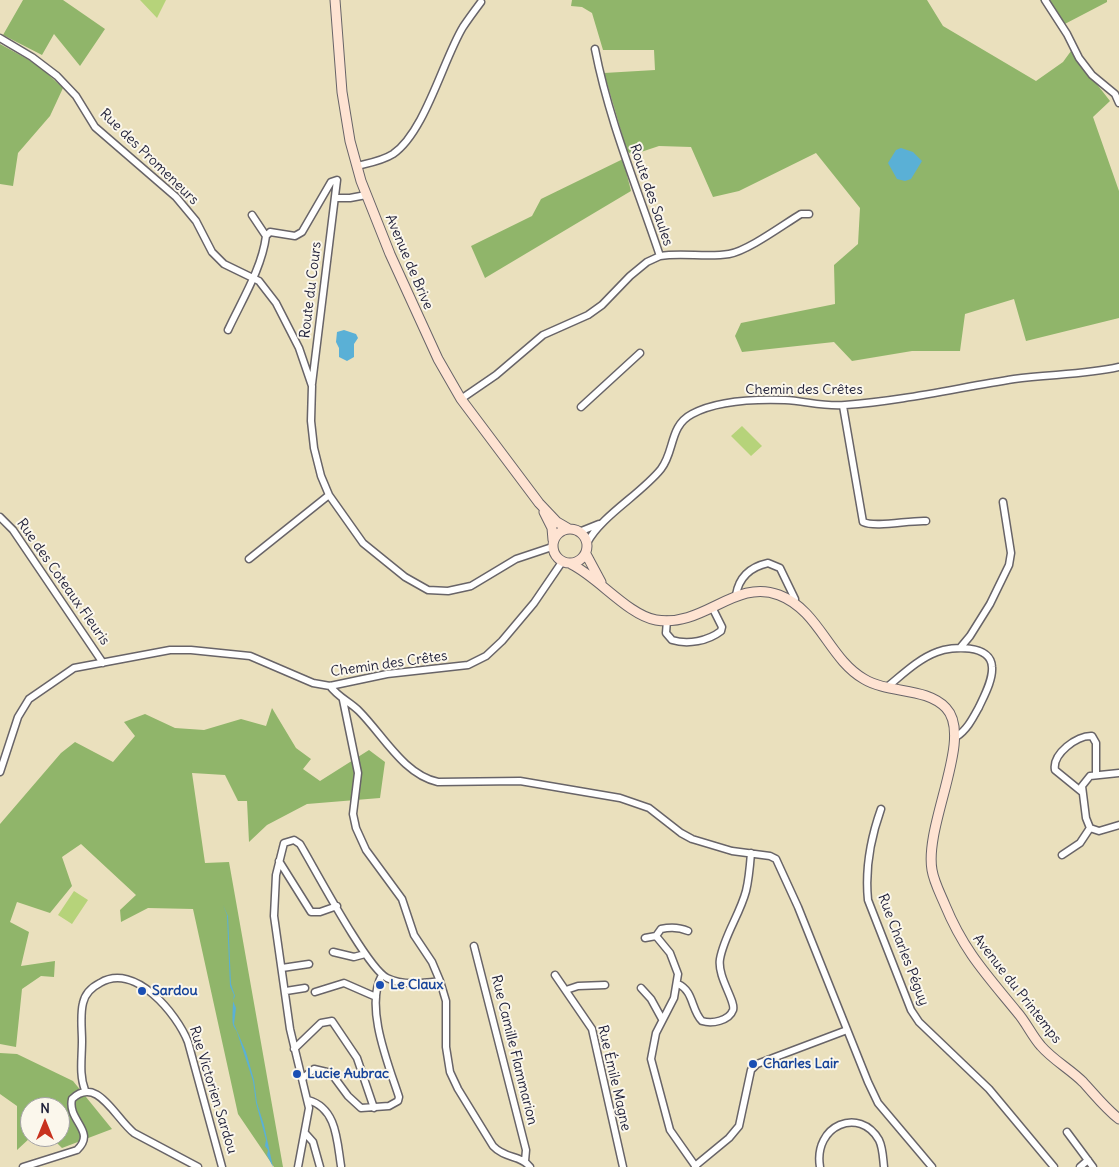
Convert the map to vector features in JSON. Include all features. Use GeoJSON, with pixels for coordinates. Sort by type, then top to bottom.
{"type":"FeatureCollection","features":[{"type":"Feature","properties":{"kind":"street","name":"Avenue de Brive"},"geometry":{"type":"LineString","coordinates":[[335,0],[342,92],[350,141],[366,195],[428,341],[461,399],[539,503]]}},
{"type":"Feature","properties":{"kind":"street"},"geometry":{"type":"LineString","coordinates":[[1045,0],[1068,34],[1079,58],[1092,75],[1115,94],[1119,103]]}},
{"type":"Feature","properties":{"kind":"street"},"geometry":{"type":"LineString","coordinates":[[356,166],[379,161],[393,154],[406,141],[442,74],[463,28],[481,2]]}},
{"type":"Feature","properties":{"kind":"street","name":"Rue des Promeneurs"},"geometry":{"type":"LineString","coordinates":[[0,38],[32,57],[57,76],[76,96],[95,127],[176,197],[196,220],[212,252],[224,264],[253,277]]}},
{"type":"Feature","properties":{"kind":"street","name":"Route des Saules"},"geometry":{"type":"LineString","coordinates":[[461,399],[496,375],[544,335],[588,315],[602,305],[646,262],[660,256],[608,109],[595,49]]}},
{"type":"Feature","properties":{"kind":"street","name":"Route du Cours"},"geometry":{"type":"LineString","coordinates":[[266,236],[270,232],[295,236],[302,232],[331,182],[335,180],[338,182],[312,386],[311,421],[314,448],[321,476],[329,495],[363,543],[404,577],[428,590],[448,590],[471,586],[516,559],[553,544]]}},
{"type":"Feature","properties":{"kind":"street"},"geometry":{"type":"LineString","coordinates":[[336,198],[366,195]]}},
{"type":"Feature","properties":{"kind":"street"},"geometry":{"type":"LineString","coordinates":[[660,256],[680,253],[732,254],[801,214],[809,214]]}},
{"type":"Feature","properties":{"kind":"street"},"geometry":{"type":"LineString","coordinates":[[228,330],[253,277],[264,248],[266,236],[252,215]]}},
{"type":"Feature","properties":{"kind":"street","name":"Route du Cours"},"geometry":{"type":"LineString","coordinates":[[253,277],[259,281],[276,303],[299,348],[312,386]]}},
{"type":"Feature","properties":{"kind":"street"},"geometry":{"type":"LineString","coordinates":[[581,407],[640,353]]}},
{"type":"Feature","properties":{"kind":"street","name":"Chemin des Crêtes"},"geometry":{"type":"LineString","coordinates":[[587,543],[603,523],[638,493],[663,466],[674,434],[681,422],[691,414],[720,404],[767,400],[843,406],[906,398],[1043,375],[1119,367]]}},
{"type":"Feature","properties":{"kind":"street"},"geometry":{"type":"LineString","coordinates":[[843,406],[863,522],[870,525],[908,520],[926,521]]}},
{"type":"Feature","properties":{"kind":"street"},"geometry":{"type":"LineString","coordinates":[[249,559],[329,495]]}},
{"type":"Feature","properties":{"kind":"street"},"geometry":{"type":"LineString","coordinates":[[960,648],[970,636],[990,604],[1012,553],[1003,502]]}},
{"type":"Feature","properties":{"kind":"street"},"geometry":{"type":"LineString","coordinates":[[539,503],[557,522],[579,532],[587,543],[586,554],[580,561],[567,563],[554,554],[552,528],[539,503]]}},
{"type":"Feature","properties":{"kind":"street","name":"Rue des Coteaux Fleuris"},"geometry":{"type":"LineString","coordinates":[[0,517],[13,530],[103,663]]}},
{"type":"Feature","properties":{"kind":"street","name":"Chemin des Crêtes"},"geometry":{"type":"LineString","coordinates":[[579,532],[603,523]]}},
{"type":"Feature","properties":{"kind":"street"},"geometry":{"type":"LineString","coordinates":[[553,544],[557,534],[569,529]]}},
{"type":"Feature","properties":{"kind":"street","name":"Avenue du Printemps"},"geometry":{"type":"LineString","coordinates":[[586,554],[601,582]]}},
{"type":"Feature","properties":{"kind":"street","name":"Chemin des Crêtes"},"geometry":{"type":"LineString","coordinates":[[0,772],[18,717],[29,699],[74,668],[170,650],[201,651],[250,656],[313,683],[330,686],[395,673],[459,667],[478,661],[502,641],[567,563]]}},
{"type":"Feature","properties":{"kind":"street","name":"Avenue du Printemps"},"geometry":{"type":"LineString","coordinates":[[567,563],[601,582],[642,614],[654,620],[683,619],[713,609],[736,595],[764,591],[783,596],[802,608],[857,674],[874,684],[928,697],[944,706],[951,714],[956,737],[955,752],[942,793],[930,848],[935,882],[956,930],[980,968],[1017,1011],[1039,1044],[1078,1078],[1119,1118]]}},
{"type":"Feature","properties":{"kind":"street"},"geometry":{"type":"LineString","coordinates":[[736,595],[743,577],[750,570],[768,563],[780,568],[795,599],[794,604]]}},
{"type":"Feature","properties":{"kind":"street"},"geometry":{"type":"LineString","coordinates":[[667,620],[666,633],[672,640],[690,642],[715,636],[721,631],[722,627],[713,609]]}},
{"type":"Feature","properties":{"kind":"street"},"geometry":{"type":"LineString","coordinates":[[887,687],[926,658],[950,648],[978,651],[986,656],[991,662],[992,669],[979,706],[963,732],[956,737]]}},
{"type":"Feature","properties":{"kind":"street"},"geometry":{"type":"LineString","coordinates":[[330,686],[365,717],[410,768],[428,780],[438,782],[520,781],[620,798],[649,808],[681,833],[692,839],[732,851],[770,856],[780,865],[878,1103],[932,1167]]}},
{"type":"Feature","properties":{"kind":"street"},"geometry":{"type":"LineString","coordinates":[[343,698],[350,724],[358,773],[353,814],[356,828],[366,850],[402,899],[414,935],[432,962],[440,981],[447,1009],[447,1060],[458,1089],[499,1153],[528,1164]]}},
{"type":"Feature","properties":{"kind":"street"},"geometry":{"type":"LineString","coordinates":[[1082,792],[1055,770],[1055,763],[1062,752],[1085,736],[1092,736],[1096,743],[1096,774]]}},
{"type":"Feature","properties":{"kind":"street"},"geometry":{"type":"LineString","coordinates":[[1062,855],[1080,843],[1090,828],[1082,792],[1082,786],[1086,779],[1096,774],[1119,773]]}},
{"type":"Feature","properties":{"kind":"street","name":"Rue Charles Péguy"},"geometry":{"type":"LineString","coordinates":[[880,809],[873,836],[867,889],[868,900],[912,1010],[919,1022],[989,1089],[1054,1167]]}},
{"type":"Feature","properties":{"kind":"street"},"geometry":{"type":"LineString","coordinates":[[1090,828],[1099,831],[1119,825]]}},
{"type":"Feature","properties":{"kind":"street"},"geometry":{"type":"LineString","coordinates":[[298,1167],[305,1133],[308,1100],[294,1049],[282,968],[274,934],[279,861],[284,843],[291,839],[298,842],[365,954],[382,975],[398,982],[440,981]]}},
{"type":"Feature","properties":{"kind":"street"},"geometry":{"type":"LineString","coordinates":[[678,984],[688,991],[695,1012],[702,1021],[718,1021],[729,1016],[733,1005],[721,980],[720,960],[746,891],[751,853]]}},
{"type":"Feature","properties":{"kind":"street"},"geometry":{"type":"LineString","coordinates":[[279,861],[311,912],[320,912],[337,906]]}},
{"type":"Feature","properties":{"kind":"street"},"geometry":{"type":"LineString","coordinates":[[645,938],[656,936],[660,929],[665,928],[678,928],[688,931]]}},
{"type":"Feature","properties":{"kind":"street"},"geometry":{"type":"LineString","coordinates":[[656,936],[670,953],[675,963],[678,984],[674,998],[662,1019],[652,1048],[652,1064],[658,1080],[670,1130],[696,1167],[730,1138],[739,1126],[751,1070],[757,1064],[847,1030]]}},
{"type":"Feature","properties":{"kind":"street","name":"Rue Camille Flammarion"},"geometry":{"type":"LineString","coordinates":[[474,946],[528,1164]]}},
{"type":"Feature","properties":{"kind":"street"},"geometry":{"type":"LineString","coordinates":[[333,952],[354,958],[365,954]]}},
{"type":"Feature","properties":{"kind":"street"},"geometry":{"type":"LineString","coordinates":[[282,968],[309,964]]}},
{"type":"Feature","properties":{"kind":"street"},"geometry":{"type":"LineString","coordinates":[[302,1078],[314,1069],[323,1069],[335,1075],[361,1108],[395,1105],[399,1097],[386,1064],[376,997],[378,981],[382,975]]}},
{"type":"Feature","properties":{"kind":"street","name":"Rue Émile Magne"},"geometry":{"type":"LineString","coordinates":[[555,975],[592,1029],[623,1167]]}},
{"type":"Feature","properties":{"kind":"street","name":"Rue Victorien Sardou"},"geometry":{"type":"LineString","coordinates":[[85,1090],[81,1074],[83,1002],[90,990],[103,981],[119,977],[127,978],[143,987],[180,1023],[222,1167]]}},
{"type":"Feature","properties":{"kind":"street"},"geometry":{"type":"LineString","coordinates":[[315,992],[344,983],[376,997]]}},
{"type":"Feature","properties":{"kind":"street"},"geometry":{"type":"LineString","coordinates":[[566,990],[578,986],[605,985]]}},
{"type":"Feature","properties":{"kind":"street"},"geometry":{"type":"LineString","coordinates":[[286,991],[305,988]]}},
{"type":"Feature","properties":{"kind":"street"},"geometry":{"type":"LineString","coordinates":[[640,988],[647,993],[662,1019]]}},
{"type":"Feature","properties":{"kind":"street"},"geometry":{"type":"LineString","coordinates":[[294,1049],[321,1023],[332,1021],[357,1058],[374,1108]]}},
{"type":"Feature","properties":{"kind":"street"},"geometry":{"type":"LineString","coordinates":[[23,1167],[76,1150],[82,1144],[85,1139],[83,1131],[70,1107],[72,1099],[85,1090],[92,1091],[99,1096],[134,1133],[198,1167]]}},
{"type":"Feature","properties":{"kind":"street"},"geometry":{"type":"LineString","coordinates":[[308,1100],[325,1108],[333,1124],[341,1166]]}},
{"type":"Feature","properties":{"kind":"street"},"geometry":{"type":"LineString","coordinates":[[820,1167],[818,1153],[825,1136],[842,1124],[858,1124],[866,1127],[880,1141],[884,1167]]}},
{"type":"Feature","properties":{"kind":"street"},"geometry":{"type":"LineString","coordinates":[[1067,1132],[1094,1167]]}},
{"type":"Feature","properties":{"kind":"street"},"geometry":{"type":"LineString","coordinates":[[305,1133],[313,1142],[320,1167]]}},
{"type":"Feature","properties":{"kind":"street"},"geometry":{"type":"LineString","coordinates":[[1080,1167],[1088,1160]]}},
{"type":"Feature","properties":{"kind":"green space"},"geometry":{"type":"Polygon","coordinates":[[[23,0],[63,0],[105,29],[80,66],[54,34],[42,55],[3,35],[23,0]]]}},
{"type":"Feature","properties":{"kind":"green space"},"geometry":{"type":"Polygon","coordinates":[[[140,0],[166,0],[157,18],[140,0]]]}},
{"type":"Feature","properties":{"kind":"green space"},"geometry":{"type":"Polygon","coordinates":[[[572,0],[927,0],[943,26],[1036,81],[1063,62],[1071,51],[1110,101],[1093,117],[1119,191],[1119,318],[1026,341],[1014,299],[965,314],[960,351],[912,351],[852,361],[834,342],[742,352],[735,336],[741,323],[835,304],[834,265],[858,244],[860,208],[816,153],[739,191],[713,197],[691,147],[659,146],[632,155],[627,151],[604,73],[655,70],[654,50],[603,50],[592,13],[582,7],[571,6],[572,0]]]}},
{"type":"Feature","properties":{"kind":"green space"},"geometry":{"type":"Polygon","coordinates":[[[1040,0],[1107,0],[1107,2],[1059,27],[1040,0]]]}},
{"type":"Feature","properties":{"kind":"green space"},"geometry":{"type":"Polygon","coordinates":[[[0,44],[38,65],[63,88],[50,116],[18,153],[13,186],[0,184],[0,44]]]}},
{"type":"Feature","properties":{"kind":"green space"},"geometry":{"type":"Polygon","coordinates":[[[623,159],[631,191],[485,278],[471,246],[532,216],[541,199],[623,159]]]}},
{"type":"Feature","properties":{"kind":"green space"},"geometry":{"type":"Polygon","coordinates":[[[742,426],[762,446],[751,456],[731,436],[742,426]]]}},
{"type":"Feature","properties":{"kind":"green space"},"geometry":{"type":"Polygon","coordinates":[[[272,708],[296,748],[311,759],[303,769],[320,781],[369,750],[385,762],[380,798],[307,804],[267,825],[249,842],[247,801],[238,801],[225,775],[192,773],[205,863],[229,862],[283,1167],[274,1167],[238,1114],[193,909],[148,908],[121,922],[120,910],[136,895],[81,844],[62,857],[72,886],[50,913],[17,902],[10,922],[29,932],[21,966],[55,961],[54,977],[41,976],[22,989],[16,1047],[0,1044],[0,824],[61,753],[75,742],[113,762],[135,736],[124,722],[145,714],[175,728],[204,730],[241,719],[266,726],[272,708]]]}},
{"type":"Feature","properties":{"kind":"green space"},"geometry":{"type":"Polygon","coordinates":[[[74,891],[88,900],[72,924],[58,915],[74,891]]]}},
{"type":"Feature","properties":{"kind":"green space"},"geometry":{"type":"Polygon","coordinates":[[[0,1053],[17,1054],[73,1081],[112,1129],[70,1145],[70,1097],[20,1097],[20,1147],[17,1150],[17,1106],[0,1094],[0,1053]]]}},
{"type":"Feature","properties":{"kind":"water"},"geometry":{"type":"Polygon","coordinates":[[[901,148],[913,152],[922,161],[911,179],[905,181],[897,179],[888,163],[896,150],[901,148]]]}},
{"type":"Feature","properties":{"kind":"water"},"geometry":{"type":"Polygon","coordinates":[[[344,330],[356,334],[358,338],[354,344],[354,357],[347,361],[339,357],[339,348],[336,342],[337,332],[344,330]]]}},
{"type":"Feature","properties":{"kind":"water"},"geometry":{"type":"Polygon","coordinates":[[[223,905],[228,916],[231,984],[235,996],[233,1000],[234,995],[230,986],[227,915],[223,905]]]}},
{"type":"Feature","properties":{"kind":"water"},"geometry":{"type":"Polygon","coordinates":[[[233,1001],[236,1008],[234,1024],[246,1052],[254,1080],[257,1103],[273,1167],[267,1155],[268,1150],[265,1146],[266,1140],[256,1103],[253,1081],[233,1025],[233,1001]]]}},
{"type":"Feature","properties":{"kind":"place","name":"Le Claux"},"geometry":{"type":"Point","coordinates":[380,985]}},
{"type":"Feature","properties":{"kind":"place","name":"Sardou"},"geometry":{"type":"Point","coordinates":[142,991]}},
{"type":"Feature","properties":{"kind":"place","name":"Charles Lair"},"geometry":{"type":"Point","coordinates":[753,1064]}},
{"type":"Feature","properties":{"kind":"place","name":"Lucie Aubrac"},"geometry":{"type":"Point","coordinates":[297,1074]}}]}
